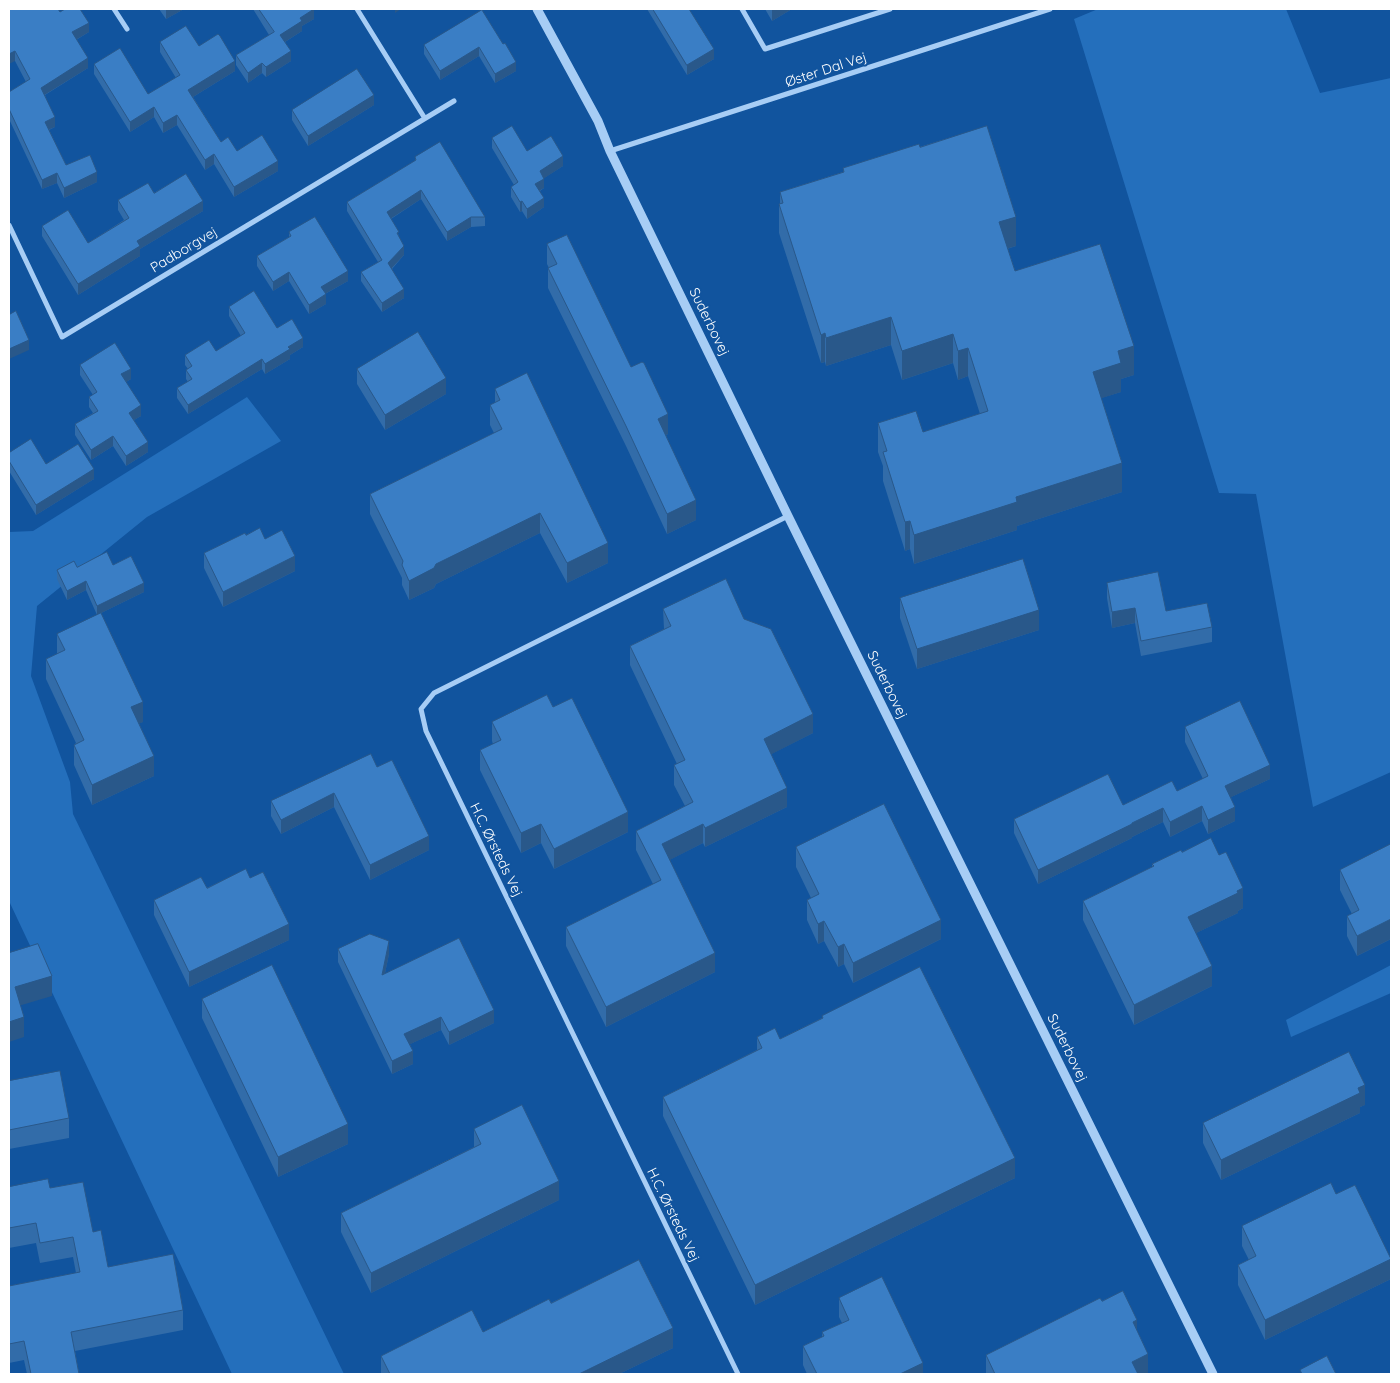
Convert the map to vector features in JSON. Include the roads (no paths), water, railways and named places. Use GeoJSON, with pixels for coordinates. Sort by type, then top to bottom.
{"type":"FeatureCollection","features":[{"type":"Feature","properties":{"kind":"street"},"geometry":{"type":"LineString","coordinates":[[114,9],[127,29]]}},
{"type":"Feature","properties":{"kind":"street"},"geometry":{"type":"LineString","coordinates":[[357,9],[424,117]]}},
{"type":"Feature","properties":{"kind":"street","name":"Suderbovej"},"geometry":{"type":"LineString","coordinates":[[537,9],[598,121],[610,152],[788,516],[1214,1374]]}},
{"type":"Feature","properties":{"kind":"street"},"geometry":{"type":"LineString","coordinates":[[742,9],[765,49],[890,9]]}},
{"type":"Feature","properties":{"kind":"street","name":"Øster Dal Vej"},"geometry":{"type":"LineString","coordinates":[[610,152],[1050,9]]}},
{"type":"Feature","properties":{"kind":"street","name":"Padborgvej"},"geometry":{"type":"LineString","coordinates":[[9,225],[62,337],[424,117],[454,101]]}},
{"type":"Feature","properties":{"kind":"street","name":"H.C. Ørsteds Vej"},"geometry":{"type":"LineString","coordinates":[[738,1374],[426,732],[421,709],[434,693],[788,516]]}}]}
